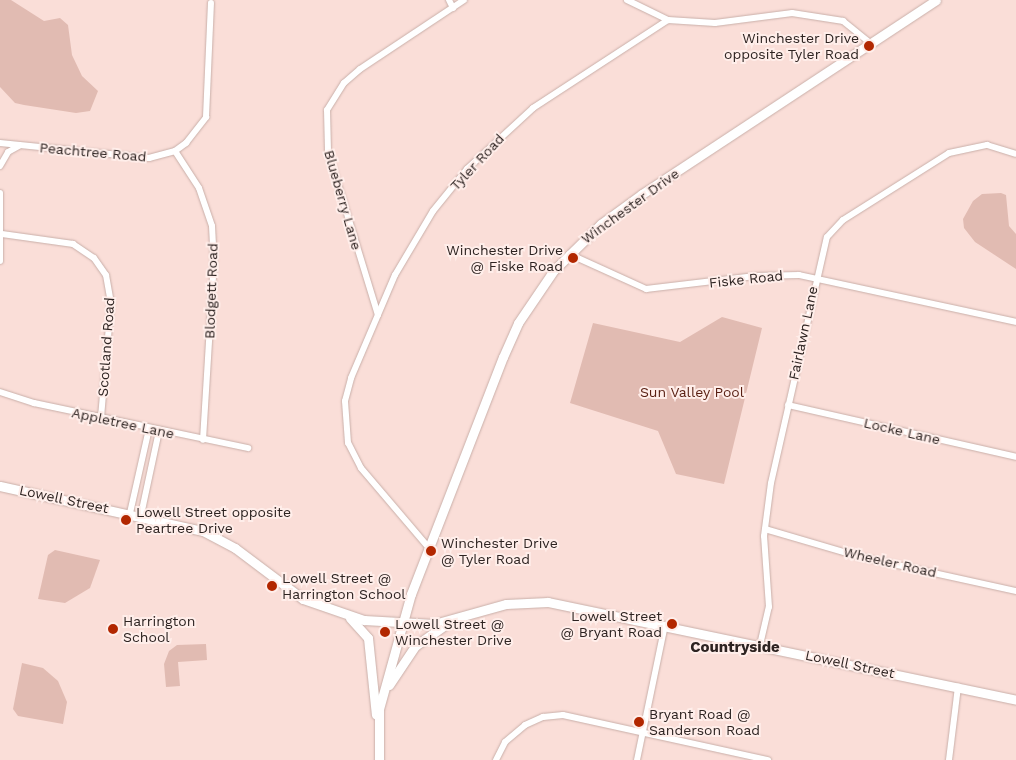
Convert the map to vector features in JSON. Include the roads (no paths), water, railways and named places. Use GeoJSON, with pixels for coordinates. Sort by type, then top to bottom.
{"type":"FeatureCollection","features":[{"type":"Feature","properties":{"kind":"main road","name":"Winchester Drive"},"geometry":{"type":"LineString","coordinates":[[380,709],[401,625],[429,548],[518,323],[569,254],[642,194],[936,0]]}},
{"type":"Feature","properties":{"kind":"main road","name":"Lowell Street"},"geometry":{"type":"LineString","coordinates":[[0,486],[141,515],[218,538],[292,592],[348,616],[401,625],[439,623],[506,604],[548,602],[1016,700]]}},
{"type":"Feature","properties":{"kind":"main road"},"geometry":{"type":"LineString","coordinates":[[378,725],[380,709],[394,674],[415,646],[440,628],[475,612]]}},
{"type":"Feature","properties":{"kind":"main road"},"geometry":{"type":"LineString","coordinates":[[348,616],[368,638],[378,725],[379,760]]}},
{"type":"Feature","properties":{"kind":"street"},"geometry":{"type":"LineString","coordinates":[[449,0],[453,8]]}},
{"type":"Feature","properties":{"kind":"street","name":"Blueberry Lane"},"geometry":{"type":"LineString","coordinates":[[378,315],[328,152],[327,110],[344,83],[360,70],[464,0]]}},
{"type":"Feature","properties":{"kind":"street"},"geometry":{"type":"LineString","coordinates":[[627,0],[668,20],[715,23],[792,13],[843,21],[870,43]]}},
{"type":"Feature","properties":{"kind":"street","name":"Peachtree Road"},"geometry":{"type":"LineString","coordinates":[[0,143],[149,158],[174,151],[186,144],[206,117],[211,3]]}},
{"type":"Feature","properties":{"kind":"street","name":"Tyler Road"},"geometry":{"type":"LineString","coordinates":[[429,548],[362,468],[348,443],[345,401],[395,275],[433,211],[490,145],[533,108],[668,20]]}},
{"type":"Feature","properties":{"kind":"street","name":"Fairlawn Lane"},"geometry":{"type":"LineString","coordinates":[[760,646],[769,607],[765,529],[788,405],[822,247],[832,229],[926,165],[949,153],[983,145],[1016,154]]}},
{"type":"Feature","properties":{"kind":"street"},"geometry":{"type":"LineString","coordinates":[[0,166],[8,152],[23,146]]}},
{"type":"Feature","properties":{"kind":"street","name":"Blodgett Road"},"geometry":{"type":"LineString","coordinates":[[174,151],[199,188],[212,226],[214,260],[203,440]]}},
{"type":"Feature","properties":{"kind":"street"},"geometry":{"type":"LineString","coordinates":[[0,193],[2,234],[0,261]]}},
{"type":"Feature","properties":{"kind":"street","name":"Scotland Road"},"geometry":{"type":"LineString","coordinates":[[2,234],[73,244],[94,258],[106,275],[111,303],[101,418]]}},
{"type":"Feature","properties":{"kind":"street","name":"Fiske Road"},"geometry":{"type":"LineString","coordinates":[[569,254],[646,289],[777,274],[815,279],[1016,322]]}},
{"type":"Feature","properties":{"kind":"street","name":"Appletree Lane"},"geometry":{"type":"LineString","coordinates":[[0,392],[16,399],[149,429],[248,448]]}},
{"type":"Feature","properties":{"kind":"street","name":"Locke Lane"},"geometry":{"type":"LineString","coordinates":[[788,405],[1016,457]]}},
{"type":"Feature","properties":{"kind":"street"},"geometry":{"type":"LineString","coordinates":[[130,513],[149,429]]}},
{"type":"Feature","properties":{"kind":"street"},"geometry":{"type":"LineString","coordinates":[[141,515],[159,431]]}},
{"type":"Feature","properties":{"kind":"street","name":"Wheeler Road"},"geometry":{"type":"LineString","coordinates":[[765,529],[862,557],[1016,591]]}},
{"type":"Feature","properties":{"kind":"street"},"geometry":{"type":"LineString","coordinates":[[637,760],[640,734],[665,625]]}},
{"type":"Feature","properties":{"kind":"street"},"geometry":{"type":"LineString","coordinates":[[949,760],[958,687]]}},
{"type":"Feature","properties":{"kind":"street"},"geometry":{"type":"LineString","coordinates":[[496,760],[511,736],[543,717],[573,716],[640,734],[768,760]]}},
{"type":"Feature","properties":{"kind":"place","name":"Winchester Drive opposite Tyler Road"},"geometry":{"type":"Point","coordinates":[869,46]}},
{"type":"Feature","properties":{"kind":"place","name":"Winchester Drive @ Fiske Road"},"geometry":{"type":"Point","coordinates":[573,258]}},
{"type":"Feature","properties":{"kind":"place","name":"Lowell Street opposite Peartree Drive"},"geometry":{"type":"Point","coordinates":[126,520]}},
{"type":"Feature","properties":{"kind":"place","name":"Winchester Drive @ Tyler Road"},"geometry":{"type":"Point","coordinates":[431,551]}},
{"type":"Feature","properties":{"kind":"place","name":"Lowell Street @ Harrington School"},"geometry":{"type":"Point","coordinates":[272,586]}},
{"type":"Feature","properties":{"kind":"place","name":"Lowell Street @ Bryant Road"},"geometry":{"type":"Point","coordinates":[672,624]}},
{"type":"Feature","properties":{"kind":"place","name":"Harrington School"},"geometry":{"type":"Point","coordinates":[113,629]}},
{"type":"Feature","properties":{"kind":"place","name":"Lowell Street @ Winchester Drive"},"geometry":{"type":"Point","coordinates":[385,632]}},
{"type":"Feature","properties":{"kind":"place","name":"Bryant Road @ Sanderson Road"},"geometry":{"type":"Point","coordinates":[639,722]}},
{"type":"Feature","properties":{"kind":"district","name":"Countryside"},"geometry":{"type":"Point","coordinates":[735,648]}},
{"type":"Feature","properties":{"kind":"park label","name":"Sun Valley Pool"},"geometry":{"type":"Point","coordinates":[692,392]}}]}
